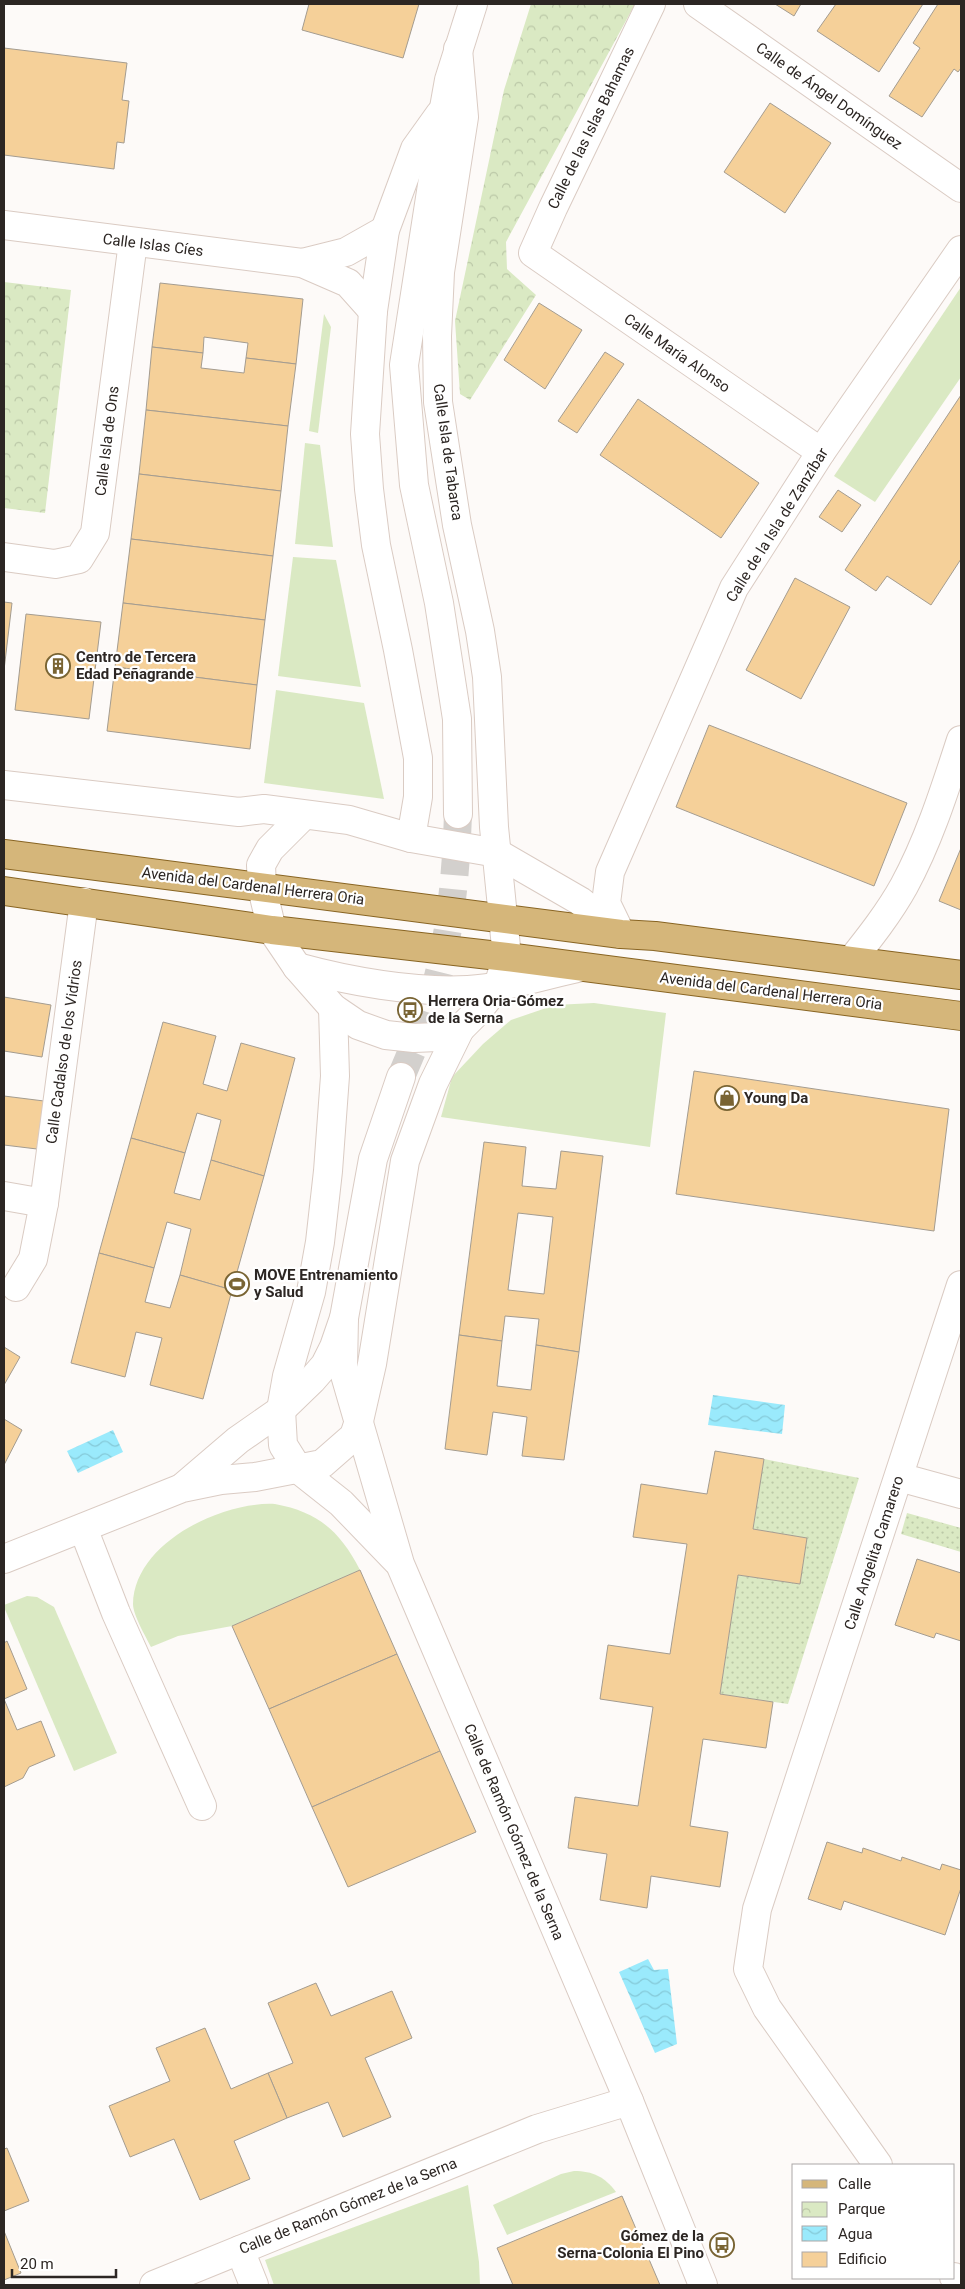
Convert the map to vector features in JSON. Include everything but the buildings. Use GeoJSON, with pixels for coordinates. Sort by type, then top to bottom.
{"type":"FeatureCollection","features":[{"type":"Feature","properties":{"kind":"main road","name":"Avenida del Cardenal Herrera Oria"},"geometry":{"type":"LineString","coordinates":[[4,854],[621,934],[961,975]]}},
{"type":"Feature","properties":{"kind":"main road","name":"Avenida del Cardenal Herrera Oria"},"geometry":{"type":"LineString","coordinates":[[4,892],[272,930],[507,957],[961,1016]]}},
{"type":"Feature","properties":{"kind":"street","name":"Calle Isla de Tabarca"},"geometry":{"type":"LineString","coordinates":[[458,814],[457,719],[439,603],[414,485],[404,365],[444,108],[458,49],[472,4]]}},
{"type":"Feature","properties":{"kind":"street","name":"Calle de las Islas Bahamas"},"geometry":{"type":"LineString","coordinates":[[533,253],[651,4]]}},
{"type":"Feature","properties":{"kind":"street","name":"Calle de Ángel Domínguez"},"geometry":{"type":"LineString","coordinates":[[698,4],[961,188]]}},
{"type":"Feature","properties":{"kind":"street","name":"Calle Isla de Tabarca"},"geometry":{"type":"LineString","coordinates":[[458,49],[464,117],[440,272],[437,336],[438,402],[457,525],[480,631],[487,678],[497,853]]}},
{"type":"Feature","properties":{"kind":"street","name":"Calle Isla de Tabarca"},"geometry":{"type":"LineString","coordinates":[[411,838],[418,797],[418,758],[376,545],[365,434],[373,311],[385,230],[415,149],[444,108]]}},
{"type":"Feature","properties":{"kind":"street","name":"Calle Islas Cíes"},"geometry":{"type":"LineString","coordinates":[[4,226],[302,263],[348,283],[373,311]]}},
{"type":"Feature","properties":{"kind":"street","name":"Calle Islas Cíes"},"geometry":{"type":"LineString","coordinates":[[302,263],[346,252],[385,230]]}},
{"type":"Feature","properties":{"kind":"street","name":"Calle Isla de Ons"},"geometry":{"type":"LineString","coordinates":[[4,558],[55,564],[79,559],[95,533],[133,242]]}},
{"type":"Feature","properties":{"kind":"street","name":"Calle de la Isla de Zanzíbar"},"geometry":{"type":"LineString","coordinates":[[621,934],[606,902],[610,872],[734,588],[821,452],[961,250]]}},
{"type":"Feature","properties":{"kind":"street","name":"Calle María Alonso"},"geometry":{"type":"LineString","coordinates":[[533,253],[821,452]]}},
{"type":"Feature","properties":{"kind":"street"},"geometry":{"type":"LineString","coordinates":[[851,961],[876,929],[904,886],[936,815],[961,740]]}},
{"type":"Feature","properties":{"kind":"street"},"geometry":{"type":"LineString","coordinates":[[4,785],[239,812],[264,809],[349,820],[411,838],[497,853],[580,901],[621,934]]}},
{"type":"Feature","properties":{"kind":"street"},"geometry":{"type":"LineString","coordinates":[[304,815],[270,850],[261,865],[262,888],[272,930],[297,967],[333,1008],[358,1025],[386,1035],[438,1037],[460,1029],[498,986],[507,957],[497,853]]}},
{"type":"Feature","properties":{"kind":"street","name":"Calle Cadalso de los Vidrios"},"geometry":{"type":"LineString","coordinates":[[16,1286],[33,1259],[44,1203],[84,902]]}},
{"type":"Feature","properties":{"kind":"street","name":"Avenida del Cardenal Herrera Oria"},"geometry":{"type":"LineString","coordinates":[[297,967],[335,977],[438,990],[469,990],[498,986],[582,967]]}},
{"type":"Feature","properties":{"kind":"street","name":"Calle de Ramón Gómez de la Serna"},"geometry":{"type":"LineString","coordinates":[[333,1008],[335,1076],[328,1171],[320,1242],[311,1292],[287,1376],[281,1410],[283,1445],[298,1469],[341,1503],[400,1564]]}},
{"type":"Feature","properties":{"kind":"street","name":"Calle de Ramón Gómez de la Serna"},"geometry":{"type":"LineString","coordinates":[[4,1559],[182,1488],[322,1464],[336,1454],[354,1436],[372,1364],[405,1161],[433,1084],[460,1029]]}},
{"type":"Feature","properties":{"kind":"street","name":"Calle de Ramón Gómez de la Serna"},"geometry":{"type":"LineString","coordinates":[[182,1488],[238,1440],[281,1410],[324,1365],[334,1347],[344,1318],[373,1159],[401,1077]]}},
{"type":"Feature","properties":{"kind":"street"},"geometry":{"type":"LineString","coordinates":[[4,1196],[44,1203]]}},
{"type":"Feature","properties":{"kind":"street","name":"Calle Angelita Camarero"},"geometry":{"type":"LineString","coordinates":[[877,2164],[767,2008],[748,1968],[757,1909],[788,1821],[961,1285]]}},
{"type":"Feature","properties":{"kind":"street","name":"Calle de Ramón Gómez de la Serna"},"geometry":{"type":"LineString","coordinates":[[344,1318],[343,1368],[400,1564],[629,2101],[703,2285]]}},
{"type":"Feature","properties":{"kind":"street"},"geometry":{"type":"LineString","coordinates":[[899,1477],[961,1494]]}},
{"type":"Feature","properties":{"kind":"street"},"geometry":{"type":"LineString","coordinates":[[83,1528],[116,1613],[202,1806]]}},
{"type":"Feature","properties":{"kind":"street","name":"Calle de Ramón Gómez de la Serna"},"geometry":{"type":"LineString","coordinates":[[154,2285],[537,2129],[629,2101]]}},
{"type":"Feature","properties":{"kind":"street"},"geometry":{"type":"LineString","coordinates":[[240,2250],[254,2285]]}},
{"type":"Feature","properties":{"kind":"green space"},"geometry":{"type":"Polygon","coordinates":[[[531,4],[635,4],[506,242],[507,269],[536,295],[470,400],[460,394],[455,321],[504,90],[531,4]]]}},
{"type":"Feature","properties":{"kind":"green space"},"geometry":{"type":"Polygon","coordinates":[[[4,282],[71,290],[45,513],[4,508],[4,282]]]}},
{"type":"Feature","properties":{"kind":"green space"},"geometry":{"type":"Polygon","coordinates":[[[961,287],[961,377],[875,502],[834,476],[961,287]]]}},
{"type":"Feature","properties":{"kind":"green space"},"geometry":{"type":"Polygon","coordinates":[[[324,314],[331,327],[318,433],[309,431],[324,314]]]}},
{"type":"Feature","properties":{"kind":"green space"},"geometry":{"type":"Polygon","coordinates":[[[305,443],[320,445],[333,547],[295,544],[305,443]]]}},
{"type":"Feature","properties":{"kind":"green space"},"geometry":{"type":"Polygon","coordinates":[[[293,557],[336,560],[361,687],[278,676],[293,557]]]}},
{"type":"Feature","properties":{"kind":"green space"},"geometry":{"type":"Polygon","coordinates":[[[276,690],[364,703],[384,799],[264,783],[276,690]]]}},
{"type":"Feature","properties":{"kind":"green space"},"geometry":{"type":"Polygon","coordinates":[[[594,1003],[666,1013],[650,1147],[441,1117],[452,1077],[483,1044],[511,1020],[555,1005],[594,1003]]]}},
{"type":"Feature","properties":{"kind":"green space"},"geometry":{"type":"Polygon","coordinates":[[[764,1459],[859,1478],[788,1704],[720,1694],[738,1575],[800,1584],[807,1538],[753,1529],[764,1459]]]}},
{"type":"Feature","properties":{"kind":"green space"},"geometry":{"type":"Polygon","coordinates":[[[275,1504],[304,1512],[326,1525],[344,1544],[360,1570],[232,1626],[178,1636],[151,1647],[137,1620],[133,1604],[137,1582],[148,1562],[164,1545],[184,1530],[207,1518],[254,1505],[275,1504]]]}},
{"type":"Feature","properties":{"kind":"green space"},"geometry":{"type":"Polygon","coordinates":[[[907,1513],[961,1528],[961,1552],[901,1534],[907,1513]]]}},
{"type":"Feature","properties":{"kind":"green space"},"geometry":{"type":"Polygon","coordinates":[[[27,1596],[37,1597],[54,1607],[117,1753],[74,1771],[4,1607],[4,1605],[27,1596]]]}},
{"type":"Feature","properties":{"kind":"green space"},"geometry":{"type":"Polygon","coordinates":[[[574,2171],[587,2172],[598,2176],[616,2192],[507,2235],[493,2205],[561,2174],[574,2171]]]}},
{"type":"Feature","properties":{"kind":"green space"},"geometry":{"type":"Polygon","coordinates":[[[468,2185],[479,2262],[480,2285],[274,2285],[265,2260],[468,2185]]]}},
{"type":"Feature","properties":{"kind":"water"},"geometry":{"type":"Polygon","coordinates":[[[713,1395],[785,1405],[782,1434],[708,1425],[713,1395]]]}},
{"type":"Feature","properties":{"kind":"water"},"geometry":{"type":"Polygon","coordinates":[[[113,1430],[123,1452],[78,1473],[67,1451],[113,1430]]]}},
{"type":"Feature","properties":{"kind":"water"},"geometry":{"type":"Polygon","coordinates":[[[648,1959],[654,1970],[668,1969],[677,2044],[655,2053],[619,1972],[648,1959]]]}},
{"type":"Feature","properties":{"kind":"tunnel"},"geometry":{"type":"LineString","coordinates":[[401,1077],[428,1010],[445,945],[452,901],[458,814]]}},
{"type":"Feature","properties":{"kind":"place","name":"Centro de Tercera Edad Peñagrande"},"geometry":{"type":"Point","coordinates":[58,666]}},
{"type":"Feature","properties":{"kind":"place","name":"Herrera Oria-Gómez de la Serna"},"geometry":{"type":"Point","coordinates":[410,1010]}},
{"type":"Feature","properties":{"kind":"place","name":"Young Da"},"geometry":{"type":"Point","coordinates":[727,1098]}},
{"type":"Feature","properties":{"kind":"place","name":"MOVE Entrenamiento y Salud"},"geometry":{"type":"Point","coordinates":[237,1284]}},
{"type":"Feature","properties":{"kind":"place","name":"Gómez de la Serna-Colonia El Pino"},"geometry":{"type":"Point","coordinates":[722,2245]}}]}
